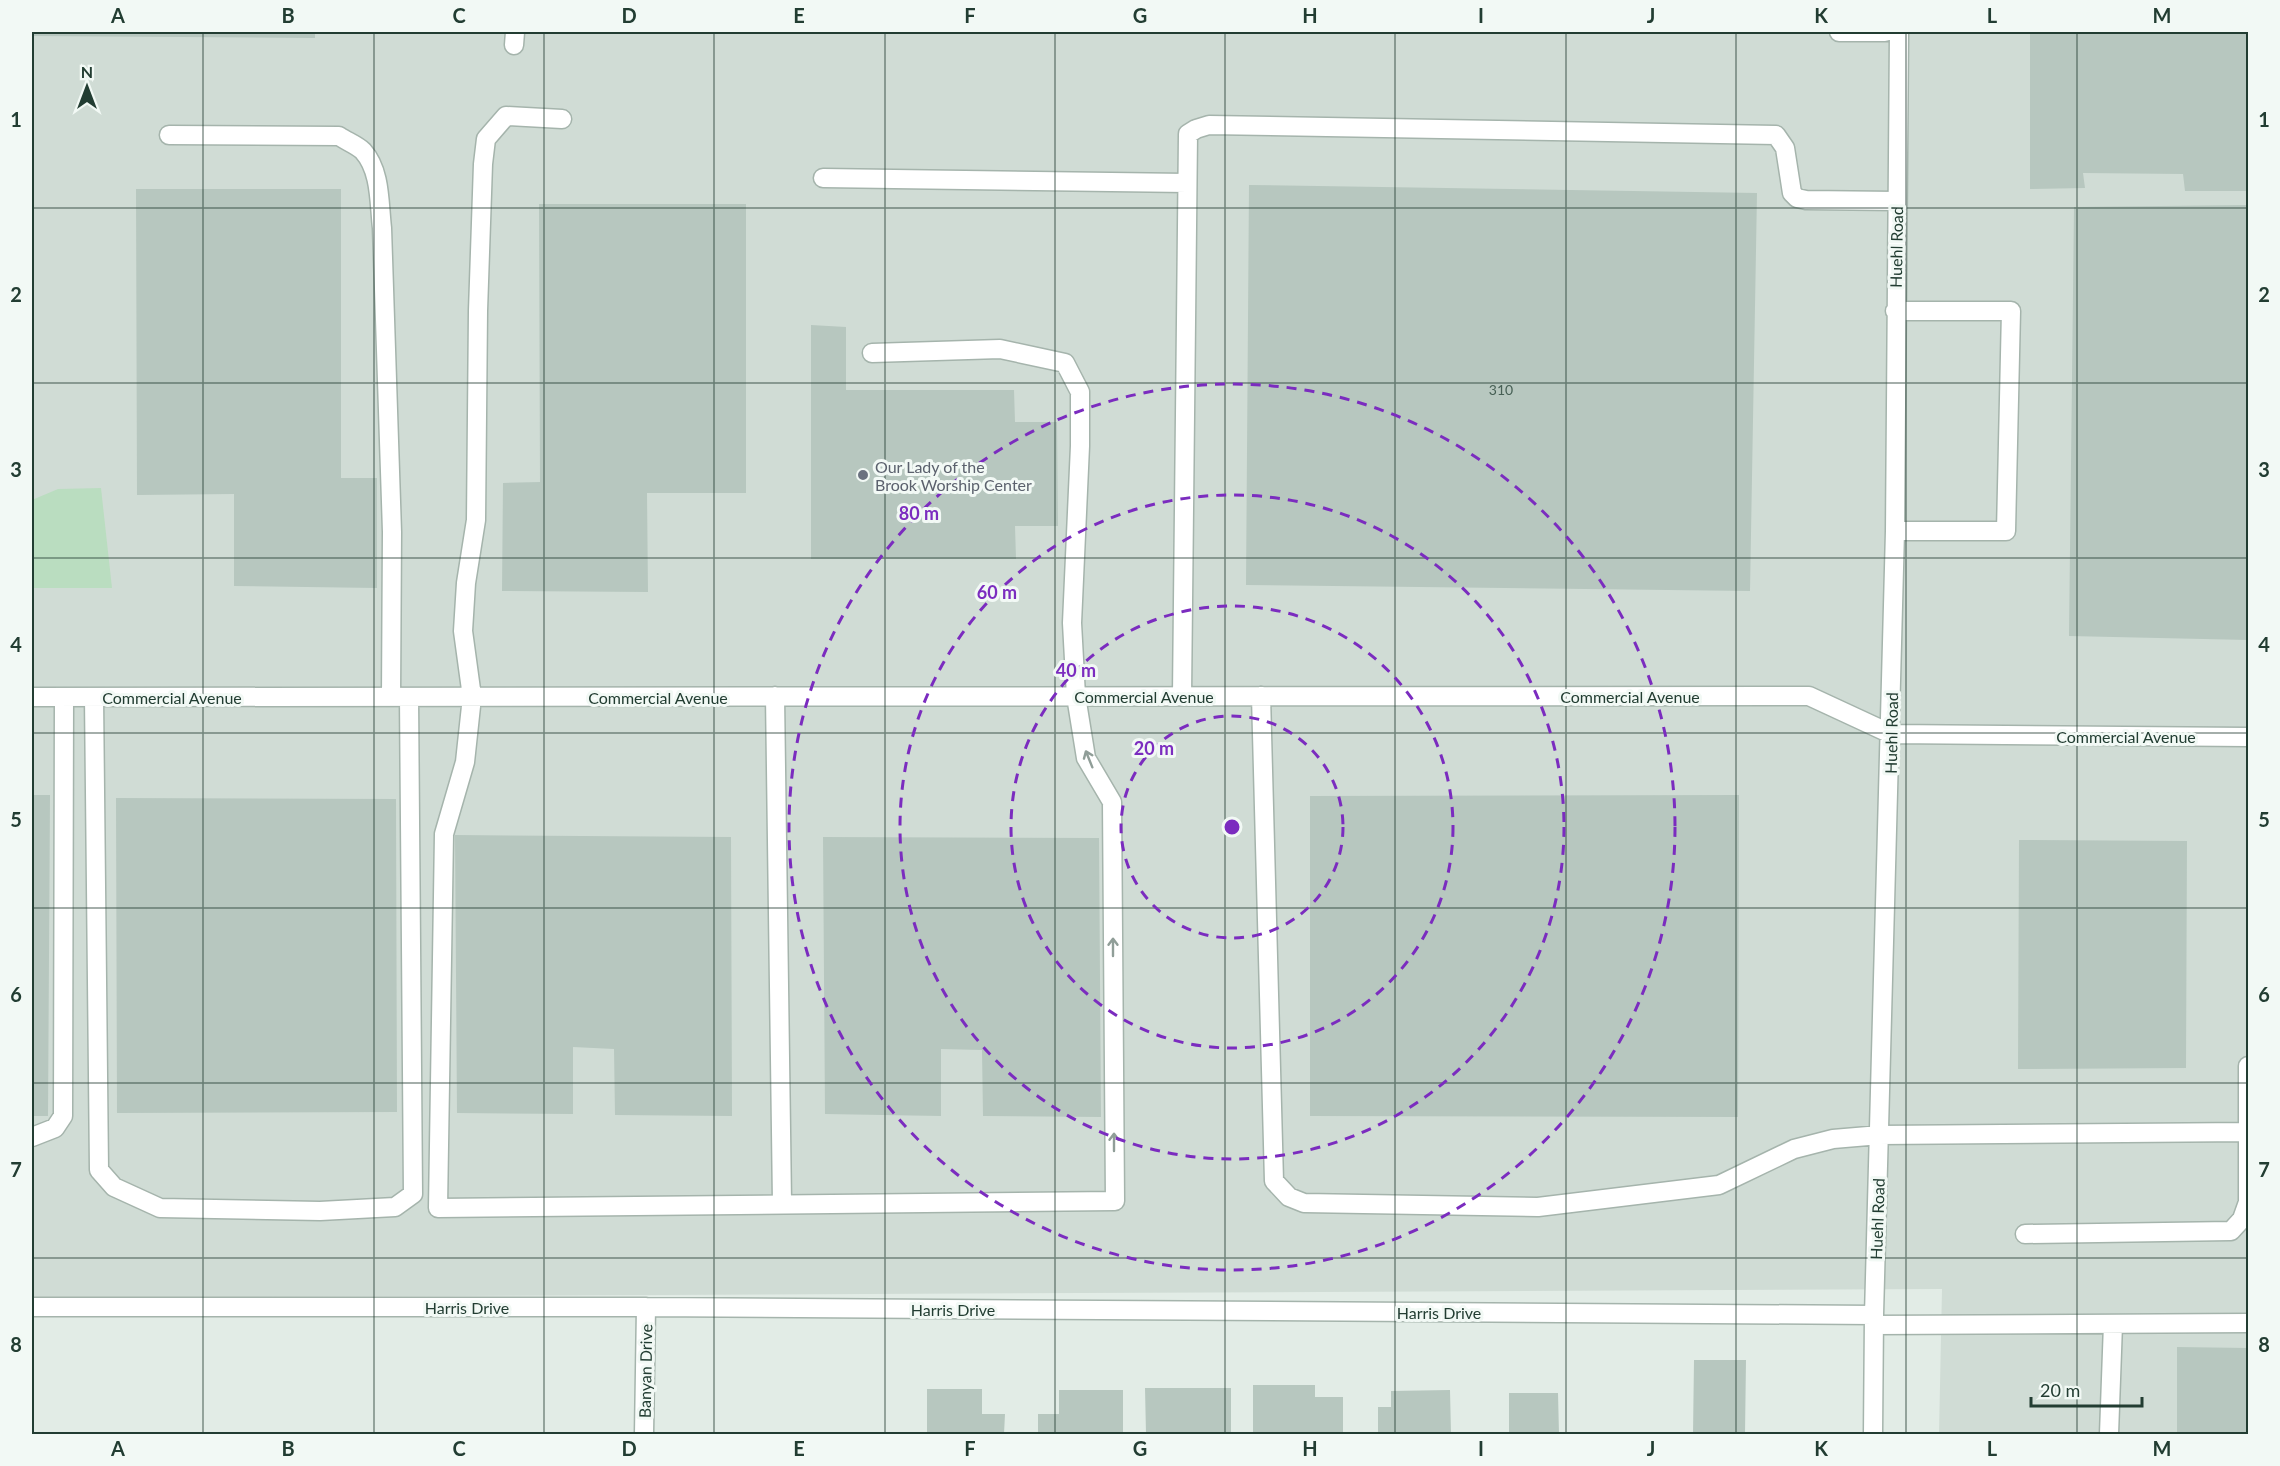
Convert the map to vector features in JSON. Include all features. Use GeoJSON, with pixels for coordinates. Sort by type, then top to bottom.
{"type":"FeatureCollection","features":[{"type":"Feature","properties":{"kind":"street"},"geometry":{"type":"LineString","coordinates":[[1839,32],[1885,32]]}},
{"type":"Feature","properties":{"kind":"street","name":"Huehl Road"},"geometry":{"type":"LineString","coordinates":[[1873,1434],[1895,531],[1899,32]]}},
{"type":"Feature","properties":{"kind":"street"},"geometry":{"type":"LineString","coordinates":[[562,119],[506,116],[486,139],[478,311],[476,519],[466,583],[463,631],[472,697],[465,762],[444,834],[438,1208],[1115,1201],[1113,802],[1086,758],[1076,696],[1072,623],[1080,446],[1080,392],[1065,363],[1000,349],[872,353]]}},
{"type":"Feature","properties":{"kind":"street"},"geometry":{"type":"LineString","coordinates":[[1182,696],[1188,134],[1209,125],[1776,135],[1785,148],[1792,193],[1797,198],[1897,201]]}},
{"type":"Feature","properties":{"kind":"street"},"geometry":{"type":"LineString","coordinates":[[94,697],[99,1170],[114,1187],[160,1208],[321,1211],[396,1207],[413,1194],[400,697],[382,228],[378,188],[372,164],[362,150],[339,136],[169,135]]}},
{"type":"Feature","properties":{"kind":"street"},"geometry":{"type":"LineString","coordinates":[[823,178],[1188,183]]}},
{"type":"Feature","properties":{"kind":"street"},"geometry":{"type":"LineString","coordinates":[[1895,311],[2011,311],[2006,531],[1895,531]]}},
{"type":"Feature","properties":{"kind":"street"},"geometry":{"type":"LineString","coordinates":[[775,696],[782,1203]]}},
{"type":"Feature","properties":{"kind":"street"},"geometry":{"type":"LineString","coordinates":[[1261,696],[1274,1181],[1288,1197],[1304,1203],[1538,1207],[1719,1185],[1794,1149],[1833,1140],[1880,1135],[2248,1132]]}},
{"type":"Feature","properties":{"kind":"street","name":"Commercial Avenue"},"geometry":{"type":"LineString","coordinates":[[32,697],[1809,696],[1891,734],[2248,737]]}},
{"type":"Feature","properties":{"kind":"street"},"geometry":{"type":"LineString","coordinates":[[32,1137],[55,1128],[63,1116],[64,697]]}},
{"type":"Feature","properties":{"kind":"street"},"geometry":{"type":"LineString","coordinates":[[2025,1234],[2231,1231],[2242,1219],[2248,1202],[2248,1066]]}},
{"type":"Feature","properties":{"kind":"street","name":"Harris Drive"},"geometry":{"type":"LineString","coordinates":[[32,1307],[646,1307],[2113,1324],[2248,1323]]}},
{"type":"Feature","properties":{"kind":"street","name":"Banyan Drive"},"geometry":{"type":"LineString","coordinates":[[644,1434],[646,1307]]}},
{"type":"Feature","properties":{"kind":"street"},"geometry":{"type":"LineString","coordinates":[[2109,1434],[2113,1324]]}},
{"type":"Feature","properties":{"kind":"shaded area"},"geometry":{"type":"Polygon","coordinates":[[[32,32],[2248,32],[2248,1434],[1939,1434],[1942,1289],[32,1298],[32,32]]]}},
{"type":"Feature","properties":{"kind":"green space"},"geometry":{"type":"Polygon","coordinates":[[[101,488],[112,588],[32,588],[32,500],[58,489],[101,488]]]}},
{"type":"Feature","properties":{"kind":"building"},"geometry":{"type":"Polygon","coordinates":[[[32,32],[315,32],[315,38],[32,36],[32,32]]]}},
{"type":"Feature","properties":{"kind":"building"},"geometry":{"type":"Polygon","coordinates":[[[2030,32],[2248,32],[2248,191],[2185,191],[2183,174],[2083,173],[2085,188],[2030,189],[2030,32]]]}},
{"type":"Feature","properties":{"kind":"building"},"geometry":{"type":"Polygon","coordinates":[[[1249,185],[1757,193],[1750,591],[1246,585],[1249,185]]]}},
{"type":"Feature","properties":{"kind":"building"},"geometry":{"type":"Polygon","coordinates":[[[136,189],[341,189],[341,478],[377,478],[377,588],[234,586],[234,494],[137,495],[136,189]]]}},
{"type":"Feature","properties":{"kind":"building"},"geometry":{"type":"Polygon","coordinates":[[[539,204],[746,204],[746,493],[647,493],[648,592],[502,591],[503,483],[540,482],[539,204]]]}},
{"type":"Feature","properties":{"kind":"building"},"geometry":{"type":"Polygon","coordinates":[[[2248,205],[2248,640],[2069,636],[2074,207],[2248,205]]]}},
{"type":"Feature","properties":{"kind":"building"},"geometry":{"type":"Polygon","coordinates":[[[811,325],[846,327],[846,390],[1014,390],[1015,422],[1057,422],[1058,526],[1015,526],[1016,559],[811,559],[811,325]]]}},
{"type":"Feature","properties":{"kind":"building"},"geometry":{"type":"Polygon","coordinates":[[[32,795],[50,795],[48,1116],[32,1116],[32,795]]]}},
{"type":"Feature","properties":{"kind":"building"},"geometry":{"type":"Polygon","coordinates":[[[1739,795],[1738,1117],[1310,1116],[1310,796],[1739,795]]]}},
{"type":"Feature","properties":{"kind":"building"},"geometry":{"type":"Polygon","coordinates":[[[116,798],[396,799],[397,1112],[117,1113],[116,798]]]}},
{"type":"Feature","properties":{"kind":"building"},"geometry":{"type":"Polygon","coordinates":[[[455,835],[731,837],[732,1116],[615,1115],[614,1049],[573,1047],[573,1114],[457,1113],[455,835]]]}},
{"type":"Feature","properties":{"kind":"building"},"geometry":{"type":"Polygon","coordinates":[[[823,837],[1099,838],[1101,1117],[983,1116],[982,1050],[941,1049],[941,1116],[825,1114],[823,837]]]}},
{"type":"Feature","properties":{"kind":"building"},"geometry":{"type":"Polygon","coordinates":[[[2019,840],[2187,841],[2186,1068],[2018,1069],[2019,840]]]}},
{"type":"Feature","properties":{"kind":"building"},"geometry":{"type":"Polygon","coordinates":[[[2177,1347],[2248,1348],[2248,1434],[2177,1434],[2177,1347]]]}},
{"type":"Feature","properties":{"kind":"building"},"geometry":{"type":"Polygon","coordinates":[[[1694,1360],[1746,1360],[1745,1434],[1693,1434],[1694,1360]]]}},
{"type":"Feature","properties":{"kind":"building"},"geometry":{"type":"Polygon","coordinates":[[[1253,1385],[1315,1385],[1315,1397],[1343,1397],[1343,1434],[1253,1434],[1253,1385]]]}},
{"type":"Feature","properties":{"kind":"building"},"geometry":{"type":"Polygon","coordinates":[[[1145,1388],[1231,1388],[1231,1434],[1146,1434],[1145,1388]]]}},
{"type":"Feature","properties":{"kind":"building"},"geometry":{"type":"Polygon","coordinates":[[[927,1389],[982,1389],[982,1414],[1005,1414],[1004,1434],[927,1434],[927,1389]]]}},
{"type":"Feature","properties":{"kind":"building"},"geometry":{"type":"Polygon","coordinates":[[[1059,1390],[1123,1390],[1123,1434],[1038,1434],[1038,1414],[1059,1414],[1059,1390]]]}},
{"type":"Feature","properties":{"kind":"building"},"geometry":{"type":"Polygon","coordinates":[[[1450,1390],[1451,1434],[1378,1434],[1378,1407],[1391,1407],[1391,1391],[1450,1390]]]}},
{"type":"Feature","properties":{"kind":"building"},"geometry":{"type":"Polygon","coordinates":[[[1509,1393],[1558,1393],[1559,1434],[1509,1434],[1509,1393]]]}},
{"type":"Feature","properties":{"kind":"place","name":"Our Lady of the Brook Worship Center"},"geometry":{"type":"Point","coordinates":[863,475]}}]}
